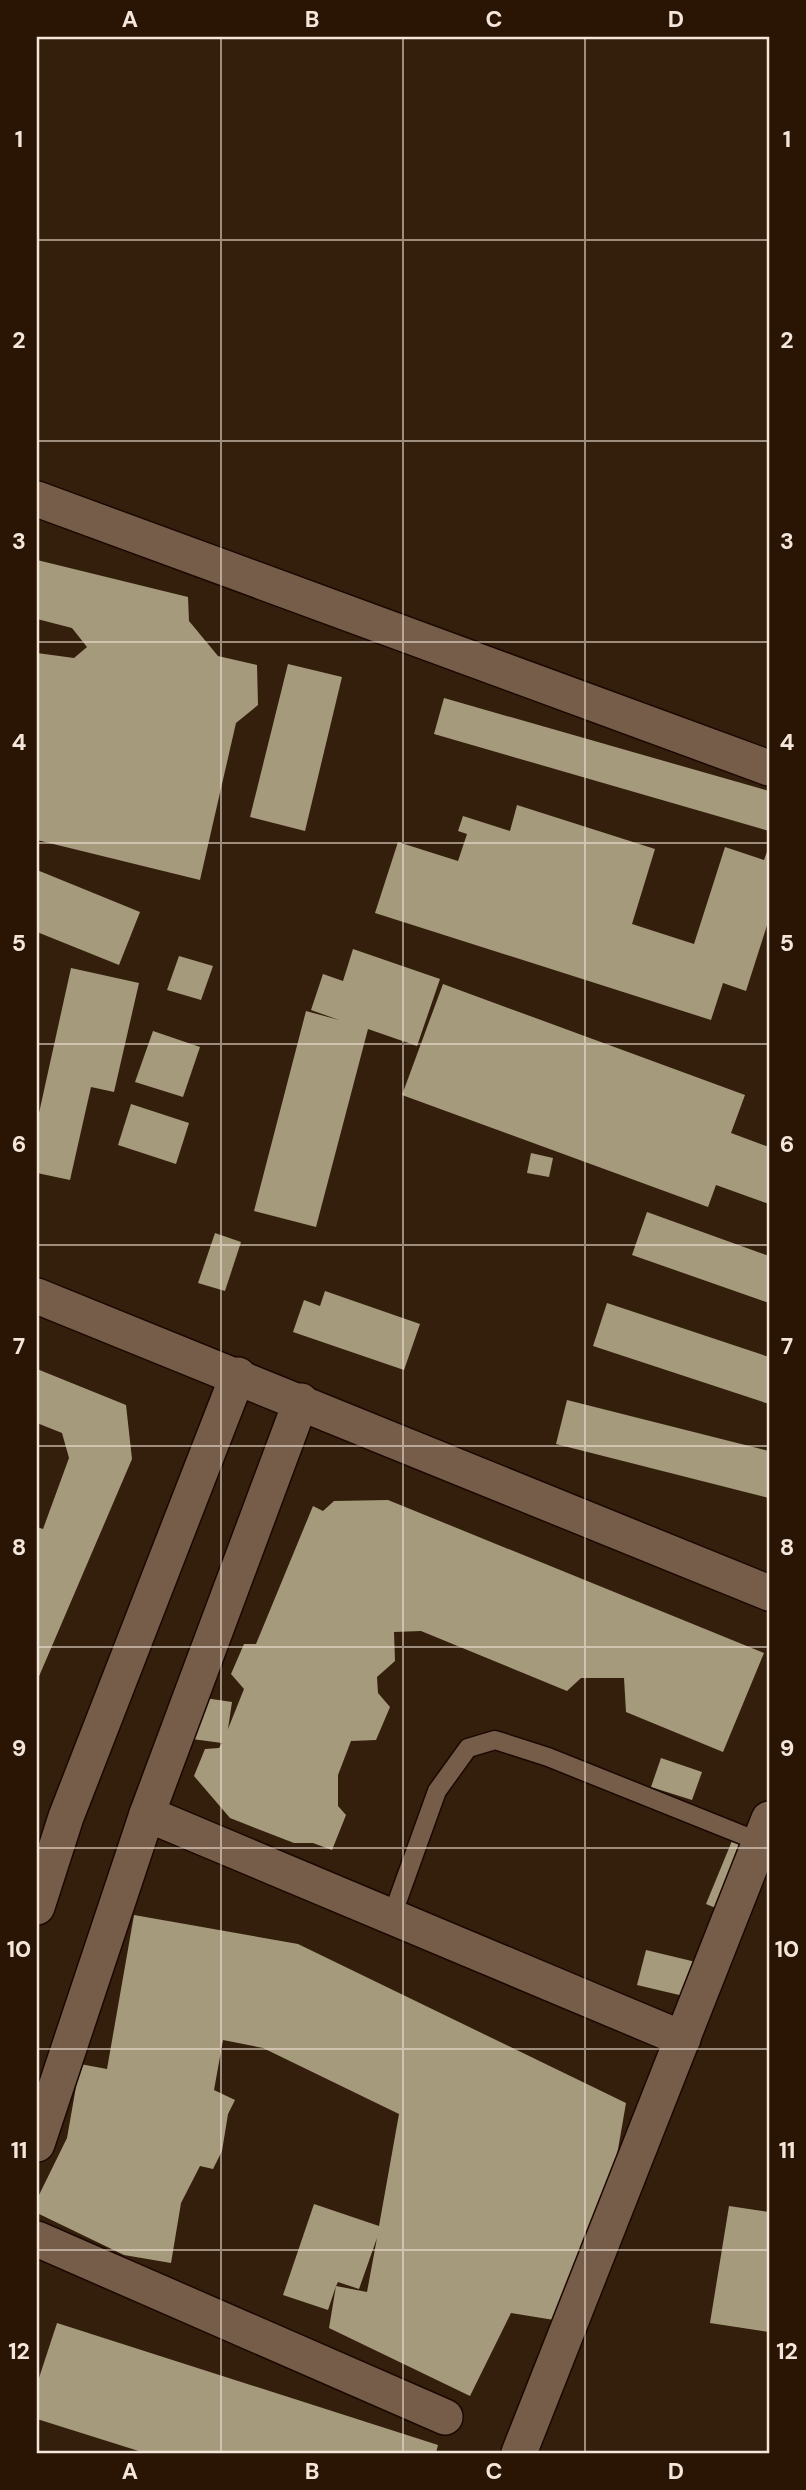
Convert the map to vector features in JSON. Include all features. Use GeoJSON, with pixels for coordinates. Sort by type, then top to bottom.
{"type":"FeatureCollection","features":[{"type":"Feature","properties":{"kind":"street"},"geometry":{"type":"LineString","coordinates":[[37,499],[769,768]]}},
{"type":"Feature","properties":{"kind":"street"},"geometry":{"type":"LineString","coordinates":[[37,1296],[238,1375],[769,1593]]}},
{"type":"Feature","properties":{"kind":"street"},"geometry":{"type":"LineString","coordinates":[[37,1908],[51,1811],[238,1375]]}},
{"type":"Feature","properties":{"kind":"street"},"geometry":{"type":"LineString","coordinates":[[37,2144],[147,1814],[301,1401]]}},
{"type":"Feature","properties":{"kind":"street"},"geometry":{"type":"LineString","coordinates":[[147,1814],[683,2039]]}},
{"type":"Feature","properties":{"kind":"street"},"geometry":{"type":"LineString","coordinates":[[519,2453],[765,1831]]}},
{"type":"Feature","properties":{"kind":"street"},"geometry":{"type":"LineString","coordinates":[[37,2239],[445,2417]]}},
{"type":"Feature","properties":{"kind":"lane"},"geometry":{"type":"LineString","coordinates":[[391,1916],[437,1791],[468,1748],[495,1740],[765,1831]]}},
{"type":"Feature","properties":{"kind":"building"},"geometry":{"type":"Polygon","coordinates":[[[37,560],[188,597],[189,621],[218,656],[257,665],[258,705],[236,723],[200,880],[37,840],[37,653],[74,658],[87,647],[72,628],[37,619],[37,560]]]}},
{"type":"Feature","properties":{"kind":"building"},"geometry":{"type":"Polygon","coordinates":[[[288,664],[342,677],[305,831],[250,817],[288,664]]]}},
{"type":"Feature","properties":{"kind":"building"},"geometry":{"type":"Polygon","coordinates":[[[444,698],[769,791],[769,831],[434,734],[444,698]]]}},
{"type":"Feature","properties":{"kind":"building"},"geometry":{"type":"Polygon","coordinates":[[[517,805],[655,849],[632,924],[694,944],[725,847],[764,860],[769,846],[769,919],[746,991],[723,983],[711,1020],[375,913],[398,842],[458,861],[467,834],[458,831],[463,816],[510,831],[517,805]]]}},
{"type":"Feature","properties":{"kind":"building"},"geometry":{"type":"Polygon","coordinates":[[[37,870],[140,912],[119,965],[37,932],[37,870]]]}},
{"type":"Feature","properties":{"kind":"building"},"geometry":{"type":"Polygon","coordinates":[[[353,949],[440,979],[417,1046],[368,1029],[316,1227],[254,1211],[306,1011],[339,1020],[311,1010],[323,974],[343,981],[353,949]]]}},
{"type":"Feature","properties":{"kind":"building"},"geometry":{"type":"Polygon","coordinates":[[[179,956],[213,966],[201,1000],[167,990],[179,956]]]}},
{"type":"Feature","properties":{"kind":"building"},"geometry":{"type":"Polygon","coordinates":[[[71,968],[139,983],[114,1092],[91,1087],[70,1180],[37,1173],[37,1122],[71,968]]]}},
{"type":"Feature","properties":{"kind":"building"},"geometry":{"type":"Polygon","coordinates":[[[443,984],[745,1095],[731,1133],[769,1147],[769,1204],[716,1185],[708,1207],[402,1095],[443,984]]]}},
{"type":"Feature","properties":{"kind":"building"},"geometry":{"type":"Polygon","coordinates":[[[153,1031],[200,1047],[183,1097],[135,1082],[153,1031]]]}},
{"type":"Feature","properties":{"kind":"building"},"geometry":{"type":"Polygon","coordinates":[[[131,1104],[189,1123],[176,1164],[118,1145],[131,1104]]]}},
{"type":"Feature","properties":{"kind":"building"},"geometry":{"type":"Polygon","coordinates":[[[531,1153],[553,1158],[549,1177],[527,1173],[531,1153]]]}},
{"type":"Feature","properties":{"kind":"building"},"geometry":{"type":"Polygon","coordinates":[[[647,1212],[769,1256],[769,1303],[632,1255],[647,1212]]]}},
{"type":"Feature","properties":{"kind":"building"},"geometry":{"type":"Polygon","coordinates":[[[215,1233],[241,1242],[225,1291],[198,1283],[215,1233]]]}},
{"type":"Feature","properties":{"kind":"building"},"geometry":{"type":"Polygon","coordinates":[[[325,1291],[420,1324],[404,1370],[293,1332],[304,1300],[320,1306],[325,1291]]]}},
{"type":"Feature","properties":{"kind":"building"},"geometry":{"type":"Polygon","coordinates":[[[607,1303],[769,1357],[769,1404],[593,1346],[607,1303]]]}},
{"type":"Feature","properties":{"kind":"building"},"geometry":{"type":"Polygon","coordinates":[[[37,1369],[126,1405],[132,1459],[37,1681],[37,1527],[43,1529],[69,1458],[62,1433],[37,1423],[37,1369]]]}},
{"type":"Feature","properties":{"kind":"building"},"geometry":{"type":"Polygon","coordinates":[[[567,1400],[769,1451],[769,1498],[556,1444],[567,1400]]]}},
{"type":"Feature","properties":{"kind":"building"},"geometry":{"type":"Polygon","coordinates":[[[388,1500],[764,1653],[723,1752],[626,1712],[624,1678],[581,1678],[567,1691],[421,1631],[394,1632],[395,1661],[377,1677],[378,1693],[390,1707],[376,1740],[351,1741],[338,1775],[338,1806],[346,1815],[332,1850],[313,1843],[294,1843],[230,1818],[194,1776],[205,1749],[219,1748],[222,1743],[192,1739],[198,1697],[232,1702],[228,1729],[244,1689],[231,1674],[244,1644],[256,1644],[313,1506],[323,1511],[334,1501],[388,1500]]]}},
{"type":"Feature","properties":{"kind":"building"},"geometry":{"type":"Polygon","coordinates":[[[661,1758],[702,1772],[692,1800],[651,1787],[661,1758]]]}},
{"type":"Feature","properties":{"kind":"building"},"geometry":{"type":"Polygon","coordinates":[[[734,1836],[744,1840],[723,1911],[706,1904],[734,1836]]]}},
{"type":"Feature","properties":{"kind":"building"},"geometry":{"type":"Polygon","coordinates":[[[134,1915],[298,1944],[626,2103],[607,2213],[554,2320],[511,2313],[470,2396],[329,2328],[336,2286],[328,2310],[283,2295],[314,2204],[379,2226],[399,2114],[263,2048],[223,2040],[214,2090],[235,2100],[228,2114],[222,2151],[213,2169],[200,2166],[181,2203],[171,2263],[124,2255],[37,2213],[39,2195],[67,2138],[80,2064],[107,2069],[134,1915]],[[377,2238],[359,2289],[338,2282],[336,2286],[367,2292],[377,2238]]]}},
{"type":"Feature","properties":{"kind":"building"},"geometry":{"type":"Polygon","coordinates":[[[646,1950],[700,1963],[692,1998],[637,1985],[646,1950]]]}},
{"type":"Feature","properties":{"kind":"building"},"geometry":{"type":"Polygon","coordinates":[[[729,2206],[769,2212],[769,2332],[710,2323],[729,2206]]]}},
{"type":"Feature","properties":{"kind":"building"},"geometry":{"type":"Polygon","coordinates":[[[57,2323],[438,2445],[436,2453],[145,2453],[37,2419],[37,2384],[57,2323]]]}}]}
